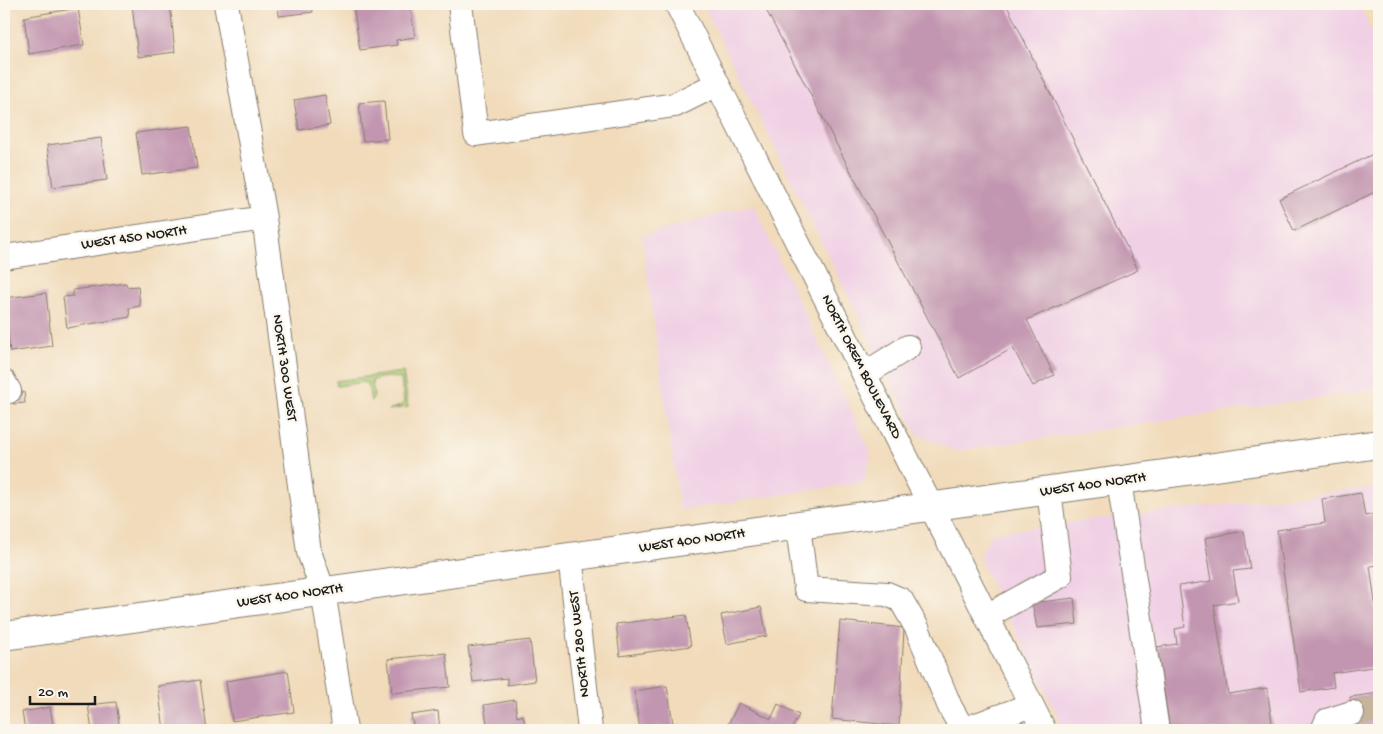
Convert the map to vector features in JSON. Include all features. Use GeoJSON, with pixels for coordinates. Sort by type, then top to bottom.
{"type":"FeatureCollection","features":[{"type":"Feature","properties":{"kind":"main road","name":"WEST 400 NORTH"},"geometry":{"type":"LineString","coordinates":[[4,636],[1379,444]]}},
{"type":"Feature","properties":{"kind":"street","name":"NORTH 300 WEST"},"geometry":{"type":"LineString","coordinates":[[226,4],[264,218],[309,552],[323,592],[345,730]]}},
{"type":"Feature","properties":{"kind":"street"},"geometry":{"type":"LineString","coordinates":[[460,4],[476,134],[675,105],[717,84]]}},
{"type":"Feature","properties":{"kind":"street","name":"NORTH OREM BOULEVARD"},"geometry":{"type":"LineString","coordinates":[[677,4],[1044,730]]}},
{"type":"Feature","properties":{"kind":"street","name":"WEST 450 NORTH"},"geometry":{"type":"LineString","coordinates":[[4,257],[264,218]]}},
{"type":"Feature","properties":{"kind":"street"},"geometry":{"type":"LineString","coordinates":[[865,374],[908,347]]}},
{"type":"Feature","properties":{"kind":"street"},"geometry":{"type":"LineString","coordinates":[[1119,481],[1157,730]]}},
{"type":"Feature","properties":{"kind":"street"},"geometry":{"type":"LineString","coordinates":[[987,616],[1060,576],[1048,491]]}},
{"type":"Feature","properties":{"kind":"street"},"geometry":{"type":"LineString","coordinates":[[798,526],[806,589],[887,594],[901,600],[917,628],[950,707],[963,730],[1031,705]]}},
{"type":"Feature","properties":{"kind":"street","name":"NORTH 280 WEST"},"geometry":{"type":"LineString","coordinates":[[570,558],[590,730]]}},
{"type":"Feature","properties":{"kind":"street"},"geometry":{"type":"LineString","coordinates":[[1322,730],[1327,721],[1352,713]]}},
{"type":"Feature","properties":{"kind":"shaded area"},"geometry":{"type":"Polygon","coordinates":[[[703,4],[1358,4],[1379,46],[1379,389],[955,451],[917,434],[703,4]]]}},
{"type":"Feature","properties":{"kind":"shaded area"},"geometry":{"type":"Polygon","coordinates":[[[753,205],[871,453],[864,482],[680,510],[642,236],[753,205]]]}},
{"type":"Feature","properties":{"kind":"shaded area"},"geometry":{"type":"Polygon","coordinates":[[[1379,487],[1379,730],[1065,730],[979,558],[992,533],[1103,518],[1379,487]]]}},
{"type":"Feature","properties":{"kind":"green space"},"geometry":{"type":"Polygon","coordinates":[[[403,372],[408,407],[388,410],[400,406],[404,402],[401,379],[386,377],[372,381],[374,397],[371,401],[368,384],[364,382],[337,386],[336,381],[403,372]]]}},
{"type":"Feature","properties":{"kind":"building"},"geometry":{"type":"Polygon","coordinates":[[[132,4],[170,4],[175,52],[138,57],[132,4]]]}},
{"type":"Feature","properties":{"kind":"building"},"geometry":{"type":"Polygon","coordinates":[[[278,4],[312,4],[313,12],[279,16],[278,4]]]}},
{"type":"Feature","properties":{"kind":"building"},"geometry":{"type":"Polygon","coordinates":[[[353,4],[410,4],[415,37],[396,40],[397,45],[360,50],[353,4]]]}},
{"type":"Feature","properties":{"kind":"building"},"geometry":{"type":"Polygon","coordinates":[[[763,4],[1006,4],[1138,270],[1027,320],[1054,375],[1033,386],[1013,348],[959,378],[763,4]]]}},
{"type":"Feature","properties":{"kind":"building"},"geometry":{"type":"Polygon","coordinates":[[[78,8],[84,45],[29,54],[24,17],[78,8]]]}},
{"type":"Feature","properties":{"kind":"building"},"geometry":{"type":"Polygon","coordinates":[[[325,95],[330,125],[299,130],[294,100],[325,95]]]}},
{"type":"Feature","properties":{"kind":"building"},"geometry":{"type":"Polygon","coordinates":[[[384,101],[388,139],[363,141],[359,103],[384,101]]]}},
{"type":"Feature","properties":{"kind":"building"},"geometry":{"type":"Polygon","coordinates":[[[191,126],[197,168],[142,175],[136,133],[191,126]]]}},
{"type":"Feature","properties":{"kind":"building"},"geometry":{"type":"Polygon","coordinates":[[[101,138],[107,180],[53,187],[47,145],[101,138]]]}},
{"type":"Feature","properties":{"kind":"building"},"geometry":{"type":"Polygon","coordinates":[[[1373,154],[1379,168],[1379,190],[1294,231],[1279,199],[1373,154]]]}},
{"type":"Feature","properties":{"kind":"building"},"geometry":{"type":"Polygon","coordinates":[[[4,169],[8,195],[4,195],[4,169]]]}},
{"type":"Feature","properties":{"kind":"building"},"geometry":{"type":"Polygon","coordinates":[[[126,283],[127,287],[138,286],[140,306],[129,308],[130,317],[67,328],[63,297],[73,296],[73,290],[126,283]]]}},
{"type":"Feature","properties":{"kind":"building"},"geometry":{"type":"Polygon","coordinates":[[[46,293],[52,346],[10,352],[4,298],[46,293]]]}},
{"type":"Feature","properties":{"kind":"building"},"geometry":{"type":"Polygon","coordinates":[[[24,392],[25,403],[13,404],[12,393],[24,392]]]}},
{"type":"Feature","properties":{"kind":"building"},"geometry":{"type":"Polygon","coordinates":[[[1361,493],[1365,516],[1379,513],[1379,565],[1370,566],[1379,632],[1379,666],[1332,673],[1334,687],[1301,692],[1277,530],[1325,523],[1322,499],[1361,493]]]}},
{"type":"Feature","properties":{"kind":"building"},"geometry":{"type":"Polygon","coordinates":[[[1244,531],[1250,569],[1233,571],[1238,601],[1214,605],[1228,694],[1267,688],[1273,730],[1170,730],[1157,647],[1177,644],[1175,629],[1185,627],[1179,586],[1212,581],[1205,538],[1244,531]]]}},
{"type":"Feature","properties":{"kind":"building"},"geometry":{"type":"Polygon","coordinates":[[[1074,598],[1077,624],[1037,628],[1032,603],[1074,598]]]}},
{"type":"Feature","properties":{"kind":"building"},"geometry":{"type":"Polygon","coordinates":[[[761,607],[767,636],[727,644],[721,615],[761,607]]]}},
{"type":"Feature","properties":{"kind":"building"},"geometry":{"type":"Polygon","coordinates":[[[686,615],[691,646],[620,656],[616,624],[686,615]]]}},
{"type":"Feature","properties":{"kind":"building"},"geometry":{"type":"Polygon","coordinates":[[[840,621],[904,628],[899,726],[832,719],[840,621]]]}},
{"type":"Feature","properties":{"kind":"building"},"geometry":{"type":"Polygon","coordinates":[[[530,640],[535,681],[507,685],[507,678],[473,682],[468,647],[530,640]]]}},
{"type":"Feature","properties":{"kind":"building"},"geometry":{"type":"Polygon","coordinates":[[[446,653],[450,687],[392,693],[388,659],[446,653]]]}},
{"type":"Feature","properties":{"kind":"building"},"geometry":{"type":"Polygon","coordinates":[[[288,671],[294,712],[232,721],[226,681],[288,671]]]}},
{"type":"Feature","properties":{"kind":"building"},"geometry":{"type":"Polygon","coordinates":[[[200,680],[207,730],[164,730],[158,686],[200,680]]]}},
{"type":"Feature","properties":{"kind":"building"},"geometry":{"type":"Polygon","coordinates":[[[667,686],[674,730],[640,730],[634,691],[667,686]]]}},
{"type":"Feature","properties":{"kind":"building"},"geometry":{"type":"Polygon","coordinates":[[[1379,693],[1379,730],[1353,730],[1350,697],[1379,693]]]}},
{"type":"Feature","properties":{"kind":"building"},"geometry":{"type":"Polygon","coordinates":[[[515,700],[517,717],[523,715],[525,725],[488,730],[484,705],[515,700]]]}},
{"type":"Feature","properties":{"kind":"building"},"geometry":{"type":"Polygon","coordinates":[[[116,702],[120,730],[92,730],[88,705],[116,702]]]}},
{"type":"Feature","properties":{"kind":"building"},"geometry":{"type":"Polygon","coordinates":[[[739,703],[771,719],[778,704],[799,715],[791,730],[725,730],[739,703]]]}},
{"type":"Feature","properties":{"kind":"building"},"geometry":{"type":"Polygon","coordinates":[[[50,707],[54,730],[25,730],[22,712],[50,707]]]}},
{"type":"Feature","properties":{"kind":"building"},"geometry":{"type":"Polygon","coordinates":[[[438,711],[440,730],[414,730],[411,715],[438,711]]]}},
{"type":"Feature","properties":{"kind":"tunnel"},"geometry":{"type":"LineString","coordinates":[[1352,713],[1379,710]]}}]}
